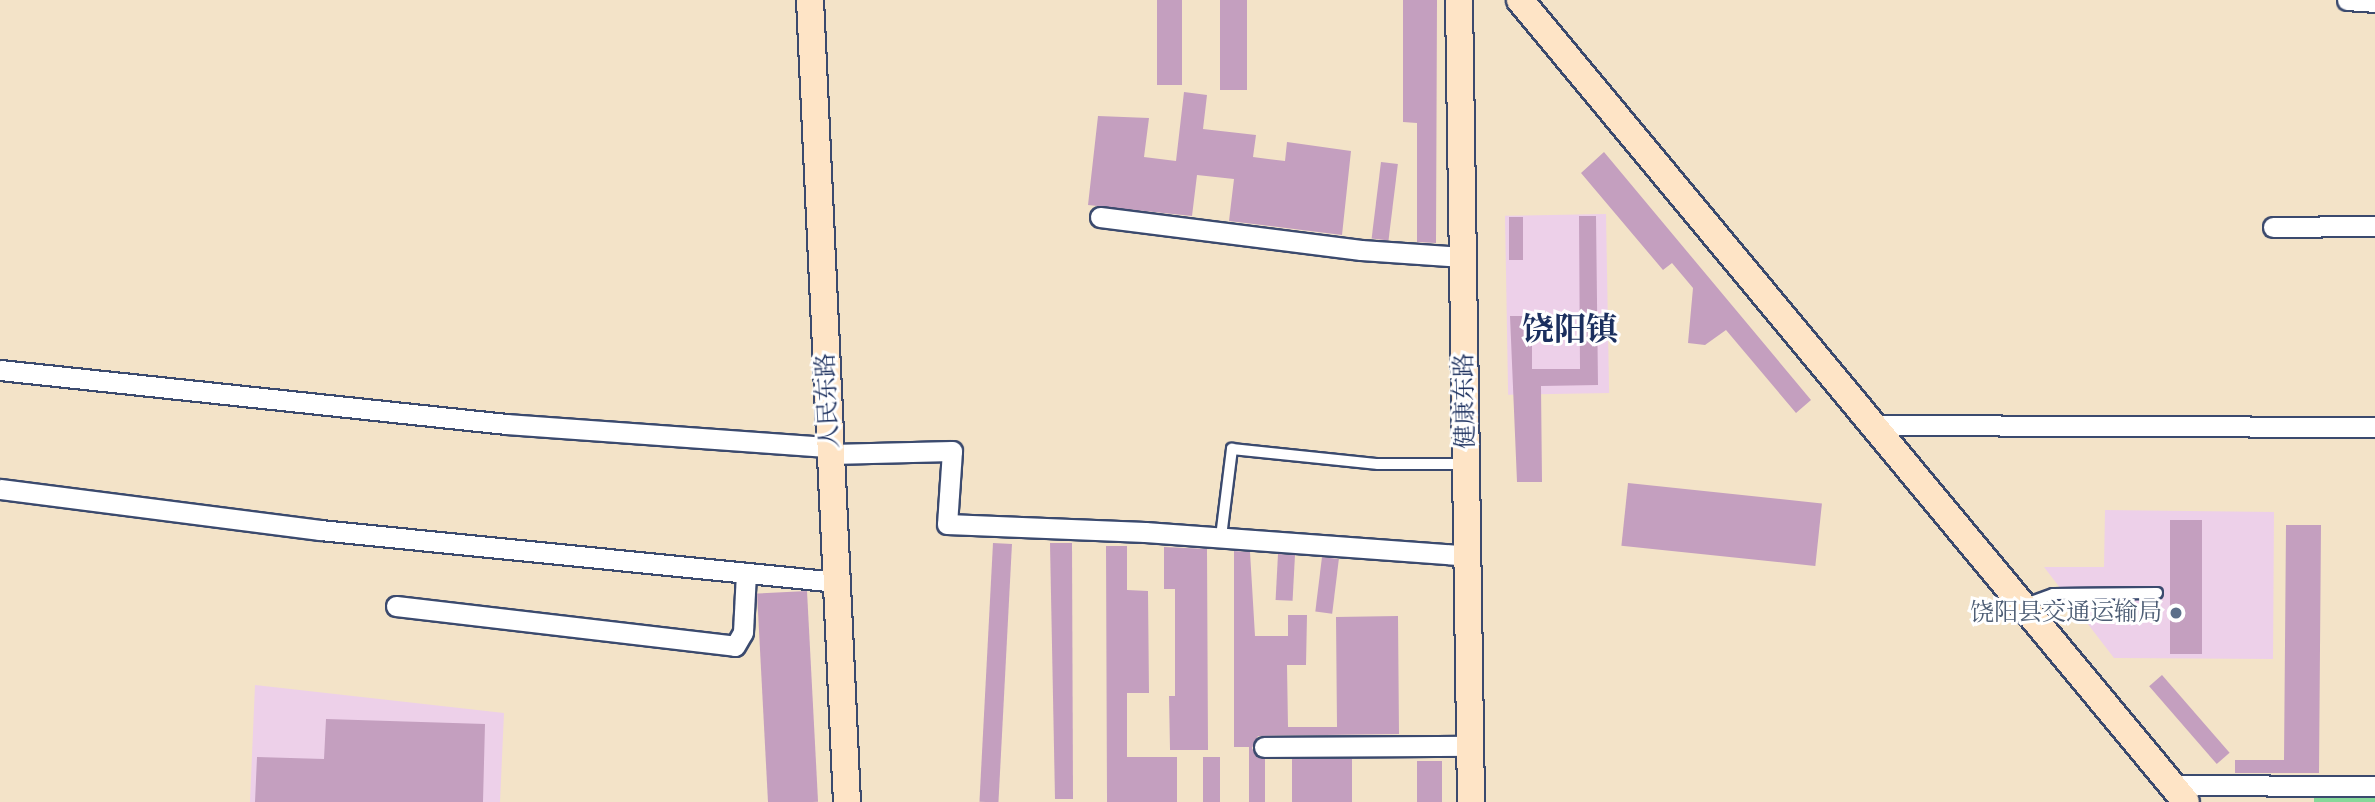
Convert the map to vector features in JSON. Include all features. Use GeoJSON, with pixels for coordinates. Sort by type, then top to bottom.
{"type":"FeatureCollection","features":[{"type":"Feature","properties":{"kind":"street","name":"人民东路"},"geometry":{"type":"LineString","coordinates":[[810,0],[847,802]]}},
{"type":"Feature","properties":{"kind":"street","name":"健康东路"},"geometry":{"type":"LineString","coordinates":[[1459,0],[1471,802]]}},
{"type":"Feature","properties":{"kind":"street"},"geometry":{"type":"LineString","coordinates":[[1520,0],[2178,793],[2375,786]]}},
{"type":"Feature","properties":{"kind":"street"},"geometry":{"type":"LineString","coordinates":[[2347,0],[2375,2]]}},
{"type":"Feature","properties":{"kind":"street"},"geometry":{"type":"LineString","coordinates":[[1100,218],[1361,250],[1463,257]]}},
{"type":"Feature","properties":{"kind":"street"},"geometry":{"type":"LineString","coordinates":[[2273,227],[2375,226]]}},
{"type":"Feature","properties":{"kind":"street"},"geometry":{"type":"LineString","coordinates":[[0,370],[506,424],[831,450],[952,451],[947,524],[1220,537],[1468,556]]}},
{"type":"Feature","properties":{"kind":"street"},"geometry":{"type":"LineString","coordinates":[[1873,425],[2375,426]]}},
{"type":"Feature","properties":{"kind":"street"},"geometry":{"type":"LineString","coordinates":[[0,489],[320,530],[837,582]]}},
{"type":"Feature","properties":{"kind":"street"},"geometry":{"type":"LineString","coordinates":[[396,606],[735,646],[743,632],[746,573]]}},
{"type":"Feature","properties":{"kind":"street"},"geometry":{"type":"LineString","coordinates":[[1264,747],[1471,746]]}},
{"type":"Feature","properties":{"kind":"lane"},"geometry":{"type":"LineString","coordinates":[[1220,537],[1232,449],[1378,464],[1466,464]]}},
{"type":"Feature","properties":{"kind":"lane"},"geometry":{"type":"LineString","coordinates":[[2022,605],[2053,594],[2157,593]]}},
{"type":"Feature","properties":{"kind":"shaded area"},"geometry":{"type":"Polygon","coordinates":[[[1606,214],[1609,393],[1508,395],[1505,216],[1606,214]]]}},
{"type":"Feature","properties":{"kind":"shaded area","name":"饶阳县交通运输局"},"geometry":{"type":"Polygon","coordinates":[[[2105,510],[2274,512],[2273,659],[2114,658],[2044,567],[2104,567],[2105,510]]]}},
{"type":"Feature","properties":{"kind":"shaded area"},"geometry":{"type":"Polygon","coordinates":[[[255,685],[504,713],[500,802],[250,802],[255,685]]]}},
{"type":"Feature","properties":{"kind":"green space"},"geometry":{"type":"Polygon","coordinates":[[[2314,793],[2375,795],[2375,802],[2314,802],[2314,793]]]}},
{"type":"Feature","properties":{"kind":"building"},"geometry":{"type":"Polygon","coordinates":[[[1157,0],[1182,0],[1182,85],[1157,85],[1157,0]]]}},
{"type":"Feature","properties":{"kind":"building"},"geometry":{"type":"Polygon","coordinates":[[[1220,0],[1247,0],[1247,90],[1220,90],[1220,0]]]}},
{"type":"Feature","properties":{"kind":"building"},"geometry":{"type":"Polygon","coordinates":[[[1403,0],[1437,0],[1436,243],[1417,242],[1417,123],[1403,122],[1403,0]]]}},
{"type":"Feature","properties":{"kind":"building"},"geometry":{"type":"Polygon","coordinates":[[[1184,92],[1207,95],[1203,129],[1256,135],[1253,157],[1285,161],[1287,142],[1351,151],[1342,235],[1229,221],[1234,179],[1197,175],[1192,216],[1088,205],[1098,116],[1149,118],[1144,157],[1176,161],[1184,92]]]}},
{"type":"Feature","properties":{"kind":"building"},"geometry":{"type":"Polygon","coordinates":[[[1604,152],[1811,400],[1796,413],[1726,330],[1705,345],[1688,343],[1693,288],[1672,263],[1663,270],[1581,173],[1604,152]]]}},
{"type":"Feature","properties":{"kind":"building"},"geometry":{"type":"Polygon","coordinates":[[[1381,162],[1398,164],[1388,240],[1372,238],[1381,162]]]}},
{"type":"Feature","properties":{"kind":"building"},"geometry":{"type":"Polygon","coordinates":[[[1579,216],[1596,216],[1598,385],[1541,386],[1542,482],[1517,482],[1510,316],[1532,316],[1532,369],[1580,369],[1579,216]]]}},
{"type":"Feature","properties":{"kind":"building"},"geometry":{"type":"Polygon","coordinates":[[[1509,217],[1523,217],[1523,260],[1509,260],[1509,217]]]}},
{"type":"Feature","properties":{"kind":"building"},"geometry":{"type":"Polygon","coordinates":[[[1628,483],[1822,503],[1815,566],[1621,546],[1628,483]]]}},
{"type":"Feature","properties":{"kind":"building"},"geometry":{"type":"Polygon","coordinates":[[[2170,520],[2202,520],[2202,654],[2170,654],[2170,520]]]}},
{"type":"Feature","properties":{"kind":"building"},"geometry":{"type":"Polygon","coordinates":[[[2286,525],[2321,525],[2319,773],[2235,773],[2235,760],[2284,760],[2286,525]]]}},
{"type":"Feature","properties":{"kind":"building"},"geometry":{"type":"Polygon","coordinates":[[[993,543],[1012,544],[998,802],[979,802],[993,543]]]}},
{"type":"Feature","properties":{"kind":"building"},"geometry":{"type":"Polygon","coordinates":[[[1050,543],[1072,543],[1073,799],[1055,799],[1050,543]]]}},
{"type":"Feature","properties":{"kind":"building"},"geometry":{"type":"Polygon","coordinates":[[[1106,546],[1127,546],[1127,590],[1148,591],[1149,693],[1127,693],[1127,757],[1177,757],[1177,802],[1107,802],[1106,546]]]}},
{"type":"Feature","properties":{"kind":"building"},"geometry":{"type":"Polygon","coordinates":[[[1164,547],[1207,549],[1208,750],[1170,750],[1169,696],[1175,696],[1175,589],[1164,589],[1164,547]]]}},
{"type":"Feature","properties":{"kind":"building"},"geometry":{"type":"Polygon","coordinates":[[[1234,551],[1250,552],[1255,636],[1288,636],[1288,615],[1307,615],[1306,665],[1287,665],[1288,727],[1337,727],[1336,617],[1398,616],[1399,734],[1258,736],[1252,748],[1257,757],[1265,759],[1265,802],[1249,802],[1249,747],[1234,747],[1234,551]]]}},
{"type":"Feature","properties":{"kind":"building"},"geometry":{"type":"Polygon","coordinates":[[[1278,554],[1295,555],[1293,601],[1276,600],[1278,554]]]}},
{"type":"Feature","properties":{"kind":"building"},"geometry":{"type":"Polygon","coordinates":[[[1322,557],[1339,559],[1332,614],[1315,612],[1322,557]]]}},
{"type":"Feature","properties":{"kind":"building"},"geometry":{"type":"Polygon","coordinates":[[[807,591],[818,802],[768,802],[757,594],[807,591]]]}},
{"type":"Feature","properties":{"kind":"building"},"geometry":{"type":"Polygon","coordinates":[[[2162,675],[2230,753],[2217,764],[2149,686],[2162,675]]]}},
{"type":"Feature","properties":{"kind":"building"},"geometry":{"type":"Polygon","coordinates":[[[326,719],[485,724],[483,802],[255,802],[257,757],[324,759],[326,719]]]}},
{"type":"Feature","properties":{"kind":"building"},"geometry":{"type":"Polygon","coordinates":[[[1203,757],[1220,757],[1220,802],[1203,802],[1203,757]]]}},
{"type":"Feature","properties":{"kind":"building"},"geometry":{"type":"Polygon","coordinates":[[[1292,759],[1352,759],[1352,802],[1292,802],[1292,759]]]}},
{"type":"Feature","properties":{"kind":"building"},"geometry":{"type":"Polygon","coordinates":[[[1417,761],[1442,761],[1442,802],[1417,802],[1417,761]]]}},
{"type":"Feature","properties":{"kind":"place","name":"饶阳县交通运输局"},"geometry":{"type":"Point","coordinates":[2176,613]}},
{"type":"Feature","properties":{"kind":"district","name":"饶阳镇"},"geometry":{"type":"Point","coordinates":[1570,330]}}]}
